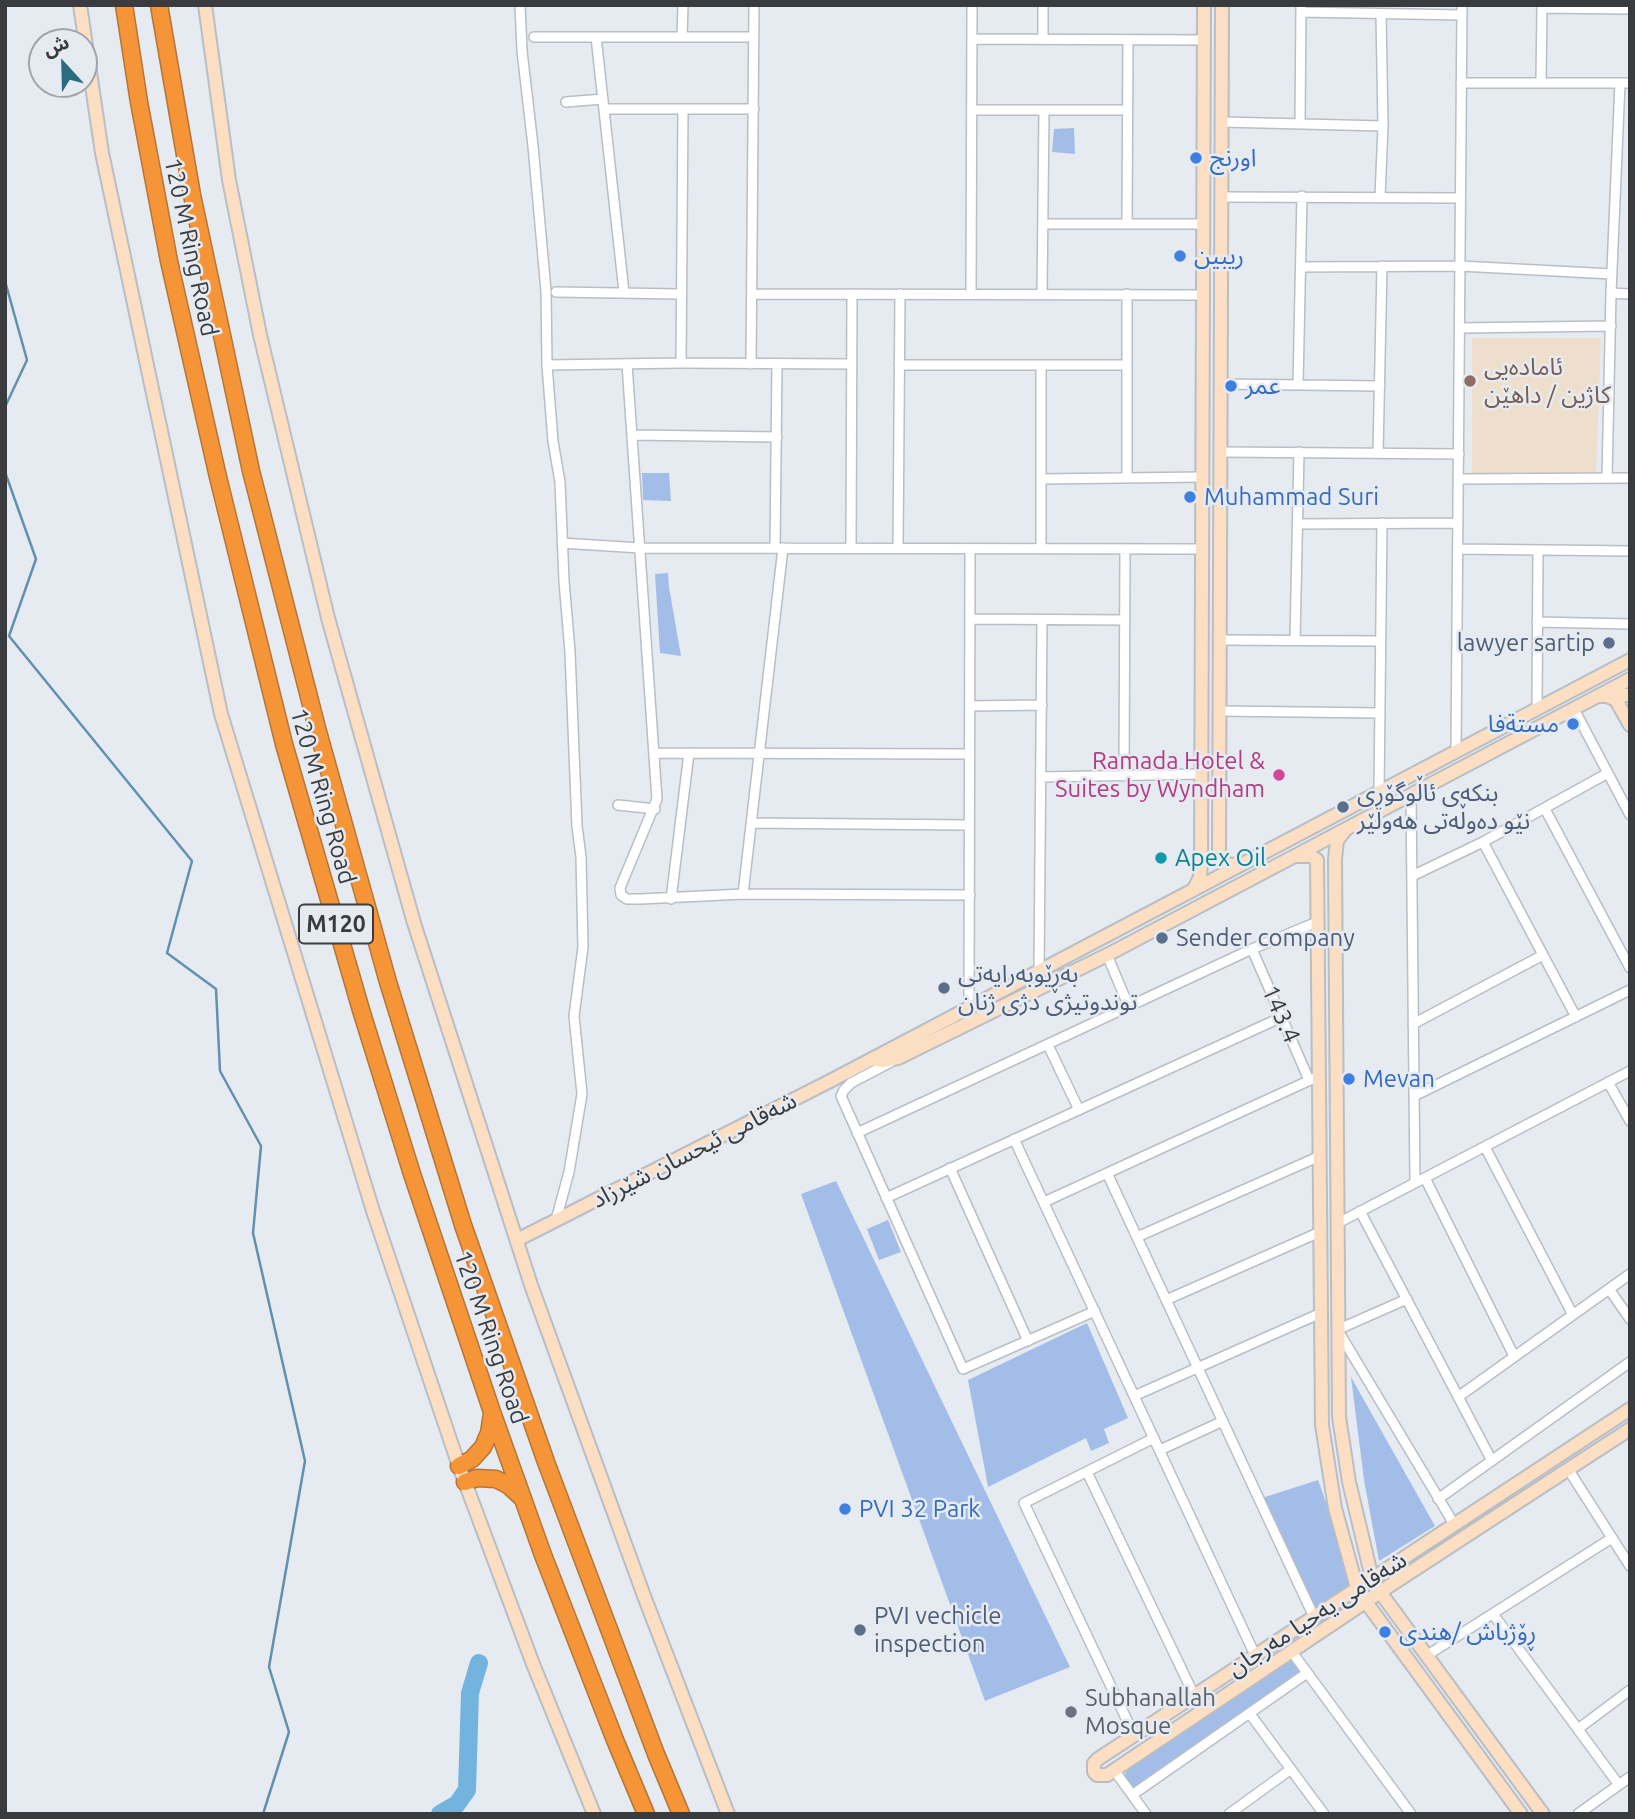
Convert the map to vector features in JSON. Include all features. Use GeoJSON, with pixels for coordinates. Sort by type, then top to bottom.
{"type":"FeatureCollection","features":[{"type":"Feature","properties":{"kind":"highway","name":"120 M Ring Road"},"geometry":{"type":"LineString","coordinates":[[124,5],[169,261],[221,490],[284,744],[360,1010],[412,1174],[523,1500],[646,1814]]}},
{"type":"Feature","properties":{"kind":"highway","name":"120 M Ring Road"},"geometry":{"type":"LineString","coordinates":[[159,5],[192,195],[251,471],[317,728],[385,969],[463,1225],[545,1462],[681,1814]]}},
{"type":"Feature","properties":{"kind":"highway"},"geometry":{"type":"LineString","coordinates":[[459,1466],[472,1459],[483,1447],[491,1426],[492,1412]]}},
{"type":"Feature","properties":{"kind":"highway"},"geometry":{"type":"LineString","coordinates":[[465,1482],[477,1478],[496,1479],[514,1489],[523,1500]]}},
{"type":"Feature","properties":{"kind":"street"},"geometry":{"type":"LineString","coordinates":[[80,5],[102,153],[221,715],[373,1211],[459,1466],[528,1651],[594,1814]]}},
{"type":"Feature","properties":{"kind":"street"},"geometry":{"type":"LineString","coordinates":[[205,5],[229,180],[283,437],[328,618],[414,923],[517,1240],[644,1596],[728,1814]]}},
{"type":"Feature","properties":{"kind":"street"},"geometry":{"type":"LineString","coordinates":[[520,5],[522,51],[546,291],[547,365],[553,441],[560,482],[583,947],[574,1016],[582,1094],[569,1172],[556,1220]]}},
{"type":"Feature","properties":{"kind":"street"},"geometry":{"type":"LineString","coordinates":[[682,37],[683,5]]}},
{"type":"Feature","properties":{"kind":"street"},"geometry":{"type":"LineString","coordinates":[[751,364],[754,5]]}},
{"type":"Feature","properties":{"kind":"street"},"geometry":{"type":"LineString","coordinates":[[971,294],[972,5]]}},
{"type":"Feature","properties":{"kind":"street"},"geometry":{"type":"LineString","coordinates":[[1043,5],[1043,38]]}},
{"type":"Feature","properties":{"kind":"street"},"geometry":{"type":"LineString","coordinates":[[1193,890],[1200,877],[1201,852],[1204,5]]}},
{"type":"Feature","properties":{"kind":"street"},"geometry":{"type":"LineString","coordinates":[[1222,5],[1219,851],[1224,864],[1242,864]]}},
{"type":"Feature","properties":{"kind":"street"},"geometry":{"type":"LineString","coordinates":[[1541,82],[1542,6],[1626,7]]}},
{"type":"Feature","properties":{"kind":"street"},"geometry":{"type":"LineString","coordinates":[[1300,124],[1301,9],[1381,14],[1462,10],[1456,752]]}},
{"type":"Feature","properties":{"kind":"street"},"geometry":{"type":"LineString","coordinates":[[1380,197],[1381,14]]}},
{"type":"Feature","properties":{"kind":"street"},"geometry":{"type":"LineString","coordinates":[[534,37],[754,37]]}},
{"type":"Feature","properties":{"kind":"street"},"geometry":{"type":"LineString","coordinates":[[596,37],[624,292]]}},
{"type":"Feature","properties":{"kind":"street"},"geometry":{"type":"LineString","coordinates":[[972,39],[1204,40]]}},
{"type":"Feature","properties":{"kind":"street"},"geometry":{"type":"LineString","coordinates":[[1127,224],[1128,40]]}},
{"type":"Feature","properties":{"kind":"street"},"geometry":{"type":"LineString","coordinates":[[1461,83],[1625,83],[1611,293],[1607,478]]}},
{"type":"Feature","properties":{"kind":"street"},"geometry":{"type":"LineString","coordinates":[[566,102],[683,109],[754,109]]}},
{"type":"Feature","properties":{"kind":"street"},"geometry":{"type":"LineString","coordinates":[[681,363],[683,109]]}},
{"type":"Feature","properties":{"kind":"street"},"geometry":{"type":"LineString","coordinates":[[972,110],[1127,110]]}},
{"type":"Feature","properties":{"kind":"street"},"geometry":{"type":"LineString","coordinates":[[1042,294],[1044,110]]}},
{"type":"Feature","properties":{"kind":"street"},"geometry":{"type":"LineString","coordinates":[[1222,122],[1382,126]]}},
{"type":"Feature","properties":{"kind":"street"},"geometry":{"type":"LineString","coordinates":[[1204,164],[1222,163]]}},
{"type":"Feature","properties":{"kind":"street"},"geometry":{"type":"LineString","coordinates":[[1298,385],[1302,196]]}},
{"type":"Feature","properties":{"kind":"street"},"geometry":{"type":"LineString","coordinates":[[1222,197],[1461,198]]}},
{"type":"Feature","properties":{"kind":"street"},"geometry":{"type":"LineString","coordinates":[[1043,224],[1203,224]]}},
{"type":"Feature","properties":{"kind":"street"},"geometry":{"type":"LineString","coordinates":[[1378,453],[1382,266]]}},
{"type":"Feature","properties":{"kind":"street"},"geometry":{"type":"LineString","coordinates":[[1301,267],[1460,266],[1612,274]]}},
{"type":"Feature","properties":{"kind":"street"},"geometry":{"type":"LineString","coordinates":[[555,292],[680,293]]}},
{"type":"Feature","properties":{"kind":"street"},"geometry":{"type":"LineString","coordinates":[[753,293],[1203,295]]}},
{"type":"Feature","properties":{"kind":"street"},"geometry":{"type":"LineString","coordinates":[[1611,293],[1630,294]]}},
{"type":"Feature","properties":{"kind":"street"},"geometry":{"type":"LineString","coordinates":[[851,548],[852,294]]}},
{"type":"Feature","properties":{"kind":"street"},"geometry":{"type":"LineString","coordinates":[[898,548],[900,294]]}},
{"type":"Feature","properties":{"kind":"street"},"geometry":{"type":"LineString","coordinates":[[1127,294],[1127,477]]}},
{"type":"Feature","properties":{"kind":"street"},"geometry":{"type":"LineString","coordinates":[[1460,328],[1611,326]]}},
{"type":"Feature","properties":{"kind":"street"},"geometry":{"type":"LineString","coordinates":[[627,364],[657,799],[620,888],[621,895],[627,899],[743,894],[970,895]]}},
{"type":"Feature","properties":{"kind":"street"},"geometry":{"type":"LineString","coordinates":[[743,894],[779,548],[776,364]]}},
{"type":"Feature","properties":{"kind":"street"},"geometry":{"type":"LineString","coordinates":[[547,365],[852,364]]}},
{"type":"Feature","properties":{"kind":"street"},"geometry":{"type":"LineString","coordinates":[[899,365],[1127,365]]}},
{"type":"Feature","properties":{"kind":"street"},"geometry":{"type":"LineString","coordinates":[[1041,365],[1041,548]]}},
{"type":"Feature","properties":{"kind":"street"},"geometry":{"type":"LineString","coordinates":[[1221,384],[1380,386]]}},
{"type":"Feature","properties":{"kind":"street"},"geometry":{"type":"LineString","coordinates":[[632,435],[777,437]]}},
{"type":"Feature","properties":{"kind":"street"},"geometry":{"type":"LineString","coordinates":[[1221,452],[1458,454]]}},
{"type":"Feature","properties":{"kind":"street"},"geometry":{"type":"LineString","coordinates":[[1295,640],[1299,452]]}},
{"type":"Feature","properties":{"kind":"street"},"geometry":{"type":"LineString","coordinates":[[1041,479],[1203,477]]}},
{"type":"Feature","properties":{"kind":"street"},"geometry":{"type":"LineString","coordinates":[[1458,479],[1630,478]]}},
{"type":"Feature","properties":{"kind":"street"},"geometry":{"type":"LineString","coordinates":[[1202,519],[1220,520]]}},
{"type":"Feature","properties":{"kind":"street"},"geometry":{"type":"LineString","coordinates":[[1379,792],[1382,523]]}},
{"type":"Feature","properties":{"kind":"street"},"geometry":{"type":"LineString","coordinates":[[1298,524],[1458,523]]}},
{"type":"Feature","properties":{"kind":"street"},"geometry":{"type":"LineString","coordinates":[[562,543],[640,548],[1202,549]]}},
{"type":"Feature","properties":{"kind":"street"},"geometry":{"type":"LineString","coordinates":[[969,1008],[971,549]]}},
{"type":"Feature","properties":{"kind":"street"},"geometry":{"type":"LineString","coordinates":[[1124,776],[1125,549]]}},
{"type":"Feature","properties":{"kind":"street"},"geometry":{"type":"LineString","coordinates":[[1458,549],[1630,551]]}},
{"type":"Feature","properties":{"kind":"street"},"geometry":{"type":"LineString","coordinates":[[1537,709],[1538,550]]}},
{"type":"Feature","properties":{"kind":"street"},"geometry":{"type":"LineString","coordinates":[[970,619],[1125,620]]}},
{"type":"Feature","properties":{"kind":"street"},"geometry":{"type":"LineString","coordinates":[[1039,971],[1042,620]]}},
{"type":"Feature","properties":{"kind":"street"},"geometry":{"type":"LineString","coordinates":[[1537,622],[1630,624]]}},
{"type":"Feature","properties":{"kind":"street"},"geometry":{"type":"LineString","coordinates":[[1220,640],[1380,641]]}},
{"type":"Feature","properties":{"kind":"street","name":"شەقامی ئیحسان شێرزاد"},"geometry":{"type":"LineString","coordinates":[[517,1240],[871,1060],[1630,660]]}},
{"type":"Feature","properties":{"kind":"street","name":"شەقامی ئیحسان شێرزاد"},"geometry":{"type":"LineString","coordinates":[[871,1060],[883,1062],[898,1058],[1107,955],[1630,679]]}},
{"type":"Feature","properties":{"kind":"street"},"geometry":{"type":"LineString","coordinates":[[1618,703],[1621,695],[1630,695]]}},
{"type":"Feature","properties":{"kind":"street"},"geometry":{"type":"LineString","coordinates":[[1599,696],[1612,697],[1630,725]]}},
{"type":"Feature","properties":{"kind":"street"},"geometry":{"type":"LineString","coordinates":[[970,706],[1042,705]]}},
{"type":"Feature","properties":{"kind":"street"},"geometry":{"type":"LineString","coordinates":[[1574,709],[1630,815]]}},
{"type":"Feature","properties":{"kind":"street"},"geometry":{"type":"LineString","coordinates":[[1220,711],[1380,713]]}},
{"type":"Feature","properties":{"kind":"street"},"geometry":{"type":"LineString","coordinates":[[1513,722],[1520,737]]}},
{"type":"Feature","properties":{"kind":"street"},"geometry":{"type":"LineString","coordinates":[[655,753],[969,754]]}},
{"type":"Feature","properties":{"kind":"street"},"geometry":{"type":"LineString","coordinates":[[671,899],[688,753]]}},
{"type":"Feature","properties":{"kind":"street"},"geometry":{"type":"LineString","coordinates":[[1041,777],[1201,774]]}},
{"type":"Feature","properties":{"kind":"street"},"geometry":{"type":"LineString","coordinates":[[1412,876],[1483,842],[1608,774]]}},
{"type":"Feature","properties":{"kind":"street"},"geometry":{"type":"LineString","coordinates":[[1411,795],[1415,1183]]}},
{"type":"Feature","properties":{"kind":"street"},"geometry":{"type":"LineString","coordinates":[[618,806],[655,809]]}},
{"type":"Feature","properties":{"kind":"street"},"geometry":{"type":"LineString","coordinates":[[1545,809],[1630,968]]}},
{"type":"Feature","properties":{"kind":"street"},"geometry":{"type":"LineString","coordinates":[[751,823],[968,825]]}},
{"type":"Feature","properties":{"kind":"street"},"geometry":{"type":"LineString","coordinates":[[1346,829],[1338,841],[1335,859],[1339,1417],[1355,1514],[1371,1572],[1380,1592],[1543,1814]]}},
{"type":"Feature","properties":{"kind":"street"},"geometry":{"type":"LineString","coordinates":[[1483,842],[1576,1017]]}},
{"type":"Feature","properties":{"kind":"street"},"geometry":{"type":"LineString","coordinates":[[1201,852],[1212,857],[1219,851]]}},
{"type":"Feature","properties":{"kind":"street"},"geometry":{"type":"LineString","coordinates":[[1335,859],[1324,854],[1317,860],[1314,1078],[1320,1156],[1322,1425],[1335,1508],[1357,1588],[1366,1602],[1520,1812],[1534,1801]]}},
{"type":"Feature","properties":{"kind":"street"},"geometry":{"type":"LineString","coordinates":[[1295,856],[1311,856],[1317,860]]}},
{"type":"Feature","properties":{"kind":"street"},"geometry":{"type":"LineString","coordinates":[[1133,922],[1141,937]]}},
{"type":"Feature","properties":{"kind":"street"},"geometry":{"type":"LineString","coordinates":[[857,1133],[1252,949],[1317,922]]}},
{"type":"Feature","properties":{"kind":"street","name":"143.4"},"geometry":{"type":"LineString","coordinates":[[1252,949],[1282,1017],[1314,1078]]}},
{"type":"Feature","properties":{"kind":"street"},"geometry":{"type":"LineString","coordinates":[[1107,955],[1129,1007]]}},
{"type":"Feature","properties":{"kind":"street"},"geometry":{"type":"LineString","coordinates":[[1413,1024],[1543,955]]}},
{"type":"Feature","properties":{"kind":"street"},"geometry":{"type":"LineString","coordinates":[[1414,1096],[1630,990]]}},
{"type":"Feature","properties":{"kind":"street"},"geometry":{"type":"LineString","coordinates":[[886,1198],[1282,1017]]}},
{"type":"Feature","properties":{"kind":"street"},"geometry":{"type":"LineString","coordinates":[[1048,1045],[1079,1110]]}},
{"type":"Feature","properties":{"kind":"street"},"geometry":{"type":"LineString","coordinates":[[898,1058],[844,1090],[841,1096],[963,1369],[1095,1311]]}},
{"type":"Feature","properties":{"kind":"street"},"geometry":{"type":"LineString","coordinates":[[1338,1223],[1630,1071]]}},
{"type":"Feature","properties":{"kind":"street"},"geometry":{"type":"LineString","coordinates":[[1044,1202],[1314,1078]]}},
{"type":"Feature","properties":{"kind":"street"},"geometry":{"type":"LineString","coordinates":[[1608,1083],[1630,1121]]}},
{"type":"Feature","properties":{"kind":"street"},"geometry":{"type":"LineString","coordinates":[[1014,1139],[1255,1655]]}},
{"type":"Feature","properties":{"kind":"street"},"geometry":{"type":"LineString","coordinates":[[1485,1147],[1573,1315]]}},
{"type":"Feature","properties":{"kind":"street"},"geometry":{"type":"LineString","coordinates":[[1137,1237],[1320,1156]]}},
{"type":"Feature","properties":{"kind":"street"},"geometry":{"type":"LineString","coordinates":[[950,1168],[1028,1341]]}},
{"type":"Feature","properties":{"kind":"street"},"geometry":{"type":"LineString","coordinates":[[1107,1173],[1314,1617]]}},
{"type":"Feature","properties":{"kind":"street"},"geometry":{"type":"LineString","coordinates":[[1425,1178],[1514,1356]]}},
{"type":"Feature","properties":{"kind":"street"},"geometry":{"type":"LineString","coordinates":[[1320,1186],[1338,1187]]}},
{"type":"Feature","properties":{"kind":"street"},"geometry":{"type":"LineString","coordinates":[[1360,1211],[1492,1461]]}},
{"type":"Feature","properties":{"kind":"street"},"geometry":{"type":"LineString","coordinates":[[1166,1300],[1320,1232]]}},
{"type":"Feature","properties":{"kind":"street"},"geometry":{"type":"LineString","coordinates":[[1458,1397],[1630,1274]]}},
{"type":"Feature","properties":{"kind":"street"},"geometry":{"type":"LineString","coordinates":[[1609,1289],[1630,1319]]}},
{"type":"Feature","properties":{"kind":"street"},"geometry":{"type":"LineString","coordinates":[[1339,1331],[1406,1299]]}},
{"type":"Feature","properties":{"kind":"street"},"geometry":{"type":"LineString","coordinates":[[1134,1395],[1321,1313]]}},
{"type":"Feature","properties":{"kind":"street"},"geometry":{"type":"LineString","coordinates":[[1339,1331],[1454,1524]]}},
{"type":"Feature","properties":{"kind":"street"},"geometry":{"type":"LineString","coordinates":[[1438,1499],[1630,1363]]}},
{"type":"Feature","properties":{"kind":"street","name":"شەقامی یەحیا مەرجان"},"geometry":{"type":"LineString","coordinates":[[1630,1409],[1454,1524],[1371,1572],[1357,1588],[1098,1759],[1093,1767],[1094,1772],[1102,1776],[1114,1770],[1630,1429]]}},
{"type":"Feature","properties":{"kind":"street"},"geometry":{"type":"LineString","coordinates":[[1160,1450],[1223,1421]]}},
{"type":"Feature","properties":{"kind":"street"},"geometry":{"type":"LineString","coordinates":[[1134,1735],[1024,1503],[1154,1438]]}},
{"type":"Feature","properties":{"kind":"street"},"geometry":{"type":"LineString","coordinates":[[1568,1469],[1630,1566]]}},
{"type":"Feature","properties":{"kind":"street"},"geometry":{"type":"LineString","coordinates":[[1087,1472],[1194,1695]]}},
{"type":"Feature","properties":{"kind":"street"},"geometry":{"type":"LineString","coordinates":[[1426,1656],[1612,1538]]}},
{"type":"Feature","properties":{"kind":"street"},"geometry":{"type":"LineString","coordinates":[[1352,1572],[1371,1572]]}},
{"type":"Feature","properties":{"kind":"street"},"geometry":{"type":"LineString","coordinates":[[1374,1613],[1388,1603]]}},
{"type":"Feature","properties":{"kind":"street"},"geometry":{"type":"LineString","coordinates":[[1493,1614],[1619,1785]]}},
{"type":"Feature","properties":{"kind":"street"},"geometry":{"type":"LineString","coordinates":[[1292,1653],[1410,1814]]}},
{"type":"Feature","properties":{"kind":"street"},"geometry":{"type":"LineString","coordinates":[[1132,1795],[1307,1673]]}},
{"type":"Feature","properties":{"kind":"street"},"geometry":{"type":"LineString","coordinates":[[1578,1730],[1630,1690]]}},
{"type":"Feature","properties":{"kind":"street"},"geometry":{"type":"LineString","coordinates":[[1250,1714],[1324,1814]]}},
{"type":"Feature","properties":{"kind":"street"},"geometry":{"type":"LineString","coordinates":[[1233,1813],[1291,1769]]}},
{"type":"Feature","properties":{"kind":"street"},"geometry":{"type":"LineString","coordinates":[[1114,1770],[1146,1814]]}},
{"type":"Feature","properties":{"kind":"street"},"geometry":{"type":"LineString","coordinates":[[1578,1814],[1630,1777]]}},
{"type":"Feature","properties":{"kind":"shaded area"},"geometry":{"type":"Polygon","coordinates":[[[1074,128],[1075,154],[1052,152],[1054,129],[1074,128]]]}},
{"type":"Feature","properties":{"kind":"shaded area"},"geometry":{"type":"Polygon","coordinates":[[[1472,338],[1601,338],[1596,475],[1472,474],[1472,338]]]}},
{"type":"Feature","properties":{"kind":"shaded area"},"geometry":{"type":"Polygon","coordinates":[[[642,473],[669,473],[671,501],[643,500],[642,473]]]}},
{"type":"Feature","properties":{"kind":"shaded area"},"geometry":{"type":"Polygon","coordinates":[[[668,573],[681,656],[660,653],[655,574],[668,573]]]}},
{"type":"Feature","properties":{"kind":"shaded area"},"geometry":{"type":"Polygon","coordinates":[[[836,1181],[1070,1667],[985,1701],[801,1194],[836,1181]]]}},
{"type":"Feature","properties":{"kind":"shaded area"},"geometry":{"type":"Polygon","coordinates":[[[888,1220],[901,1252],[879,1260],[867,1229],[888,1220]]]}},
{"type":"Feature","properties":{"kind":"shaded area"},"geometry":{"type":"Polygon","coordinates":[[[1087,1323],[1128,1418],[1104,1429],[1109,1443],[1091,1451],[1086,1438],[988,1487],[968,1380],[1087,1323]]]}},
{"type":"Feature","properties":{"kind":"shaded area"},"geometry":{"type":"Polygon","coordinates":[[[1351,1377],[1435,1526],[1379,1561],[1364,1480],[1351,1377]]]}},
{"type":"Feature","properties":{"kind":"shaded area"},"geometry":{"type":"Polygon","coordinates":[[[1318,1480],[1357,1588],[1314,1617],[1259,1499],[1318,1480]]]}},
{"type":"Feature","properties":{"kind":"shaded area"},"geometry":{"type":"Polygon","coordinates":[[[1292,1652],[1307,1673],[1132,1795],[1122,1780],[1128,1769],[1217,1701],[1292,1652]]]}},
{"type":"Feature","properties":{"kind":"waterway"},"geometry":{"type":"LineString","coordinates":[[5,281],[27,360],[5,407]]}},
{"type":"Feature","properties":{"kind":"waterway"},"geometry":{"type":"LineString","coordinates":[[5,472],[36,559],[9,636],[192,861],[167,953],[216,989],[220,1071],[261,1146],[253,1233],[305,1461],[269,1667],[289,1732],[263,1814]]}},
{"type":"Feature","properties":{"kind":"waterway"},"geometry":{"type":"LineString","coordinates":[[440,1814],[457,1804],[467,1790],[470,1693],[479,1663]]}},
{"type":"Feature","properties":{"kind":"place","name":"اورنج"},"geometry":{"type":"Point","coordinates":[1196,158]}},
{"type":"Feature","properties":{"kind":"place","name":"ريبين"},"geometry":{"type":"Point","coordinates":[1180,256]}},
{"type":"Feature","properties":{"kind":"place","name":"ئامادەيی کاژين / داهێن"},"geometry":{"type":"Point","coordinates":[1470,381]}},
{"type":"Feature","properties":{"kind":"place","name":"عمر"},"geometry":{"type":"Point","coordinates":[1231,386]}},
{"type":"Feature","properties":{"kind":"place","name":"Muhammad Suri"},"geometry":{"type":"Point","coordinates":[1190,497]}},
{"type":"Feature","properties":{"kind":"place","name":"lawyer sartip"},"geometry":{"type":"Point","coordinates":[1609,643]}},
{"type":"Feature","properties":{"kind":"place","name":"مستةفا"},"geometry":{"type":"Point","coordinates":[1573,724]}},
{"type":"Feature","properties":{"kind":"place","name":"Ramada Hotel & Suites by Wyndham"},"geometry":{"type":"Point","coordinates":[1279,775]}},
{"type":"Feature","properties":{"kind":"place","name":"بنکەی ئاڵوگۆڕی نێو دەوڵەتی هەولێر"},"geometry":{"type":"Point","coordinates":[1343,807]}},
{"type":"Feature","properties":{"kind":"place","name":"Apex Oil"},"geometry":{"type":"Point","coordinates":[1161,858]}},
{"type":"Feature","properties":{"kind":"place","name":"Sender company"},"geometry":{"type":"Point","coordinates":[1162,938]}},
{"type":"Feature","properties":{"kind":"place","name":"بەڕێوبەرایەتی توندوتیژی دژی ژنان"},"geometry":{"type":"Point","coordinates":[944,988]}},
{"type":"Feature","properties":{"kind":"place","name":"Mevan"},"geometry":{"type":"Point","coordinates":[1349,1079]}},
{"type":"Feature","properties":{"kind":"place","name":"PVI 32 Park"},"geometry":{"type":"Point","coordinates":[845,1509]}},
{"type":"Feature","properties":{"kind":"place","name":"PVI vechicle inspection"},"geometry":{"type":"Point","coordinates":[860,1630]}},
{"type":"Feature","properties":{"kind":"place","name":"ڕۆژباش /ھندی"},"geometry":{"type":"Point","coordinates":[1385,1632]}},
{"type":"Feature","properties":{"kind":"place","name":"Subhanallah Mosque"},"geometry":{"type":"Point","coordinates":[1071,1712]}}]}
